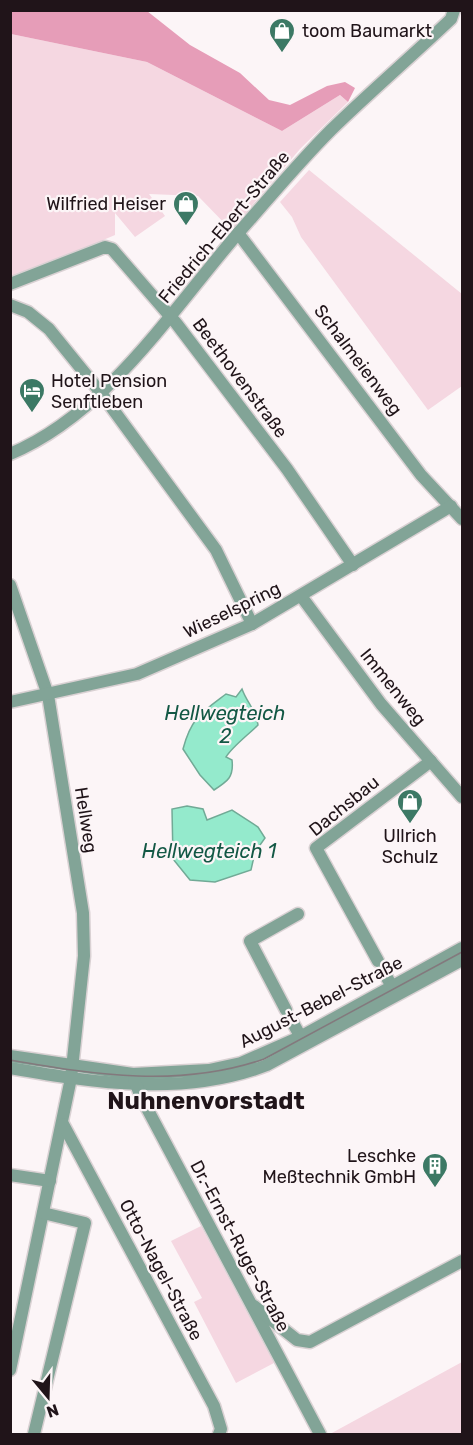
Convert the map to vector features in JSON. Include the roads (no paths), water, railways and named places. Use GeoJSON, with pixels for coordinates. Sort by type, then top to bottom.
{"type":"FeatureCollection","features":[{"type":"Feature","properties":{"kind":"street","name":"Friedrich-Ebert-Straße"},"geometry":{"type":"LineString","coordinates":[[10,454],[33,444],[101,393],[170,318],[238,233],[331,131],[451,19],[453,10]]}},
{"type":"Feature","properties":{"kind":"street","name":"Schalmeienweg"},"geometry":{"type":"LineString","coordinates":[[238,233],[421,475],[462,519]]}},
{"type":"Feature","properties":{"kind":"street","name":"Beethovenstraße"},"geometry":{"type":"LineString","coordinates":[[10,284],[105,247],[112,249],[170,318],[287,469],[352,566]]}},
{"type":"Feature","properties":{"kind":"street"},"geometry":{"type":"LineString","coordinates":[[10,305],[28,312],[49,329],[101,393],[216,550],[252,624]]}},
{"type":"Feature","properties":{"kind":"street","name":"Wieselspring"},"geometry":{"type":"LineString","coordinates":[[10,702],[136,674],[252,624],[451,506]]}},
{"type":"Feature","properties":{"kind":"street","name":"Hellweg"},"geometry":{"type":"LineString","coordinates":[[10,585],[48,695],[83,913],[83,970],[72,1073],[10,1370]]}},
{"type":"Feature","properties":{"kind":"street","name":"Immenweg"},"geometry":{"type":"LineString","coordinates":[[301,596],[381,704],[462,797]]}},
{"type":"Feature","properties":{"kind":"street","name":"Dachsbau"},"geometry":{"type":"LineString","coordinates":[[378,961],[316,848],[431,761]]}},
{"type":"Feature","properties":{"kind":"street"},"geometry":{"type":"LineString","coordinates":[[286,1010],[250,941],[298,914]]}},
{"type":"Feature","properties":{"kind":"street","name":"August-Bebel-Straße"},"geometry":{"type":"LineString","coordinates":[[395,992],[462,948]]}},
{"type":"Feature","properties":{"kind":"street","name":"August-Bebel-Straße"},"geometry":{"type":"LineString","coordinates":[[10,1068],[135,1079],[209,1070],[263,1056],[303,1041],[395,992],[462,960]]}},
{"type":"Feature","properties":{"kind":"street"},"geometry":{"type":"LineString","coordinates":[[385,974],[395,992]]}},
{"type":"Feature","properties":{"kind":"street"},"geometry":{"type":"LineString","coordinates":[[293,1023],[303,1041]]}},
{"type":"Feature","properties":{"kind":"street","name":"August-Bebel-Straße"},"geometry":{"type":"LineString","coordinates":[[10,1056],[72,1073]]}},
{"type":"Feature","properties":{"kind":"street","name":"Dr.-Ernst-Ruge-Straße"},"geometry":{"type":"LineString","coordinates":[[135,1079],[250,1304],[320,1434]]}},
{"type":"Feature","properties":{"kind":"street","name":"Otto-Nagel-Straße"},"geometry":{"type":"LineString","coordinates":[[63,1124],[214,1406],[221,1429],[219,1434]]}},
{"type":"Feature","properties":{"kind":"street"},"geometry":{"type":"LineString","coordinates":[[10,1175],[50,1181]]}},
{"type":"Feature","properties":{"kind":"street"},"geometry":{"type":"LineString","coordinates":[[34,1434],[86,1222],[43,1213]]}},
{"type":"Feature","properties":{"kind":"street"},"geometry":{"type":"LineString","coordinates":[[250,1304],[297,1340],[310,1342],[462,1261]]}},
{"type":"Feature","properties":{"kind":"water","name":"Hellwegteich 2"},"geometry":{"type":"Polygon","coordinates":[[[242,689],[258,725],[226,757],[232,760],[231,775],[214,790],[200,775],[183,749],[186,738],[198,717],[210,706],[226,694],[236,697],[242,689]]]}},
{"type":"Feature","properties":{"kind":"water","name":"Hellwegteich 1"},"geometry":{"type":"Polygon","coordinates":[[[187,806],[203,809],[207,820],[232,810],[258,827],[265,838],[255,852],[251,870],[215,882],[190,880],[173,859],[172,809],[187,806]]]}},
{"type":"Feature","properties":{"kind":"tram line"},"geometry":{"type":"LineString","coordinates":[[10,1060],[74,1070],[138,1076],[201,1074],[232,1068],[264,1059],[462,952]]}},
{"type":"Feature","properties":{"kind":"place","name":"toom Baumarkt"},"geometry":{"type":"Point","coordinates":[282,54]}},
{"type":"Feature","properties":{"kind":"place","name":"Wilfried Heiser"},"geometry":{"type":"Point","coordinates":[186,227]}},
{"type":"Feature","properties":{"kind":"place","name":"Hotel Pension Senftleben"},"geometry":{"type":"Point","coordinates":[32,414]}},
{"type":"Feature","properties":{"kind":"place","name":"Ullrich Schulz"},"geometry":{"type":"Point","coordinates":[410,825]}},
{"type":"Feature","properties":{"kind":"place","name":"Leschke Meßtechnik GmbH"},"geometry":{"type":"Point","coordinates":[435,1189]}},
{"type":"Feature","properties":{"kind":"district","name":"Nuhnenvorstadt"},"geometry":{"type":"Point","coordinates":[206,1101]}}]}
